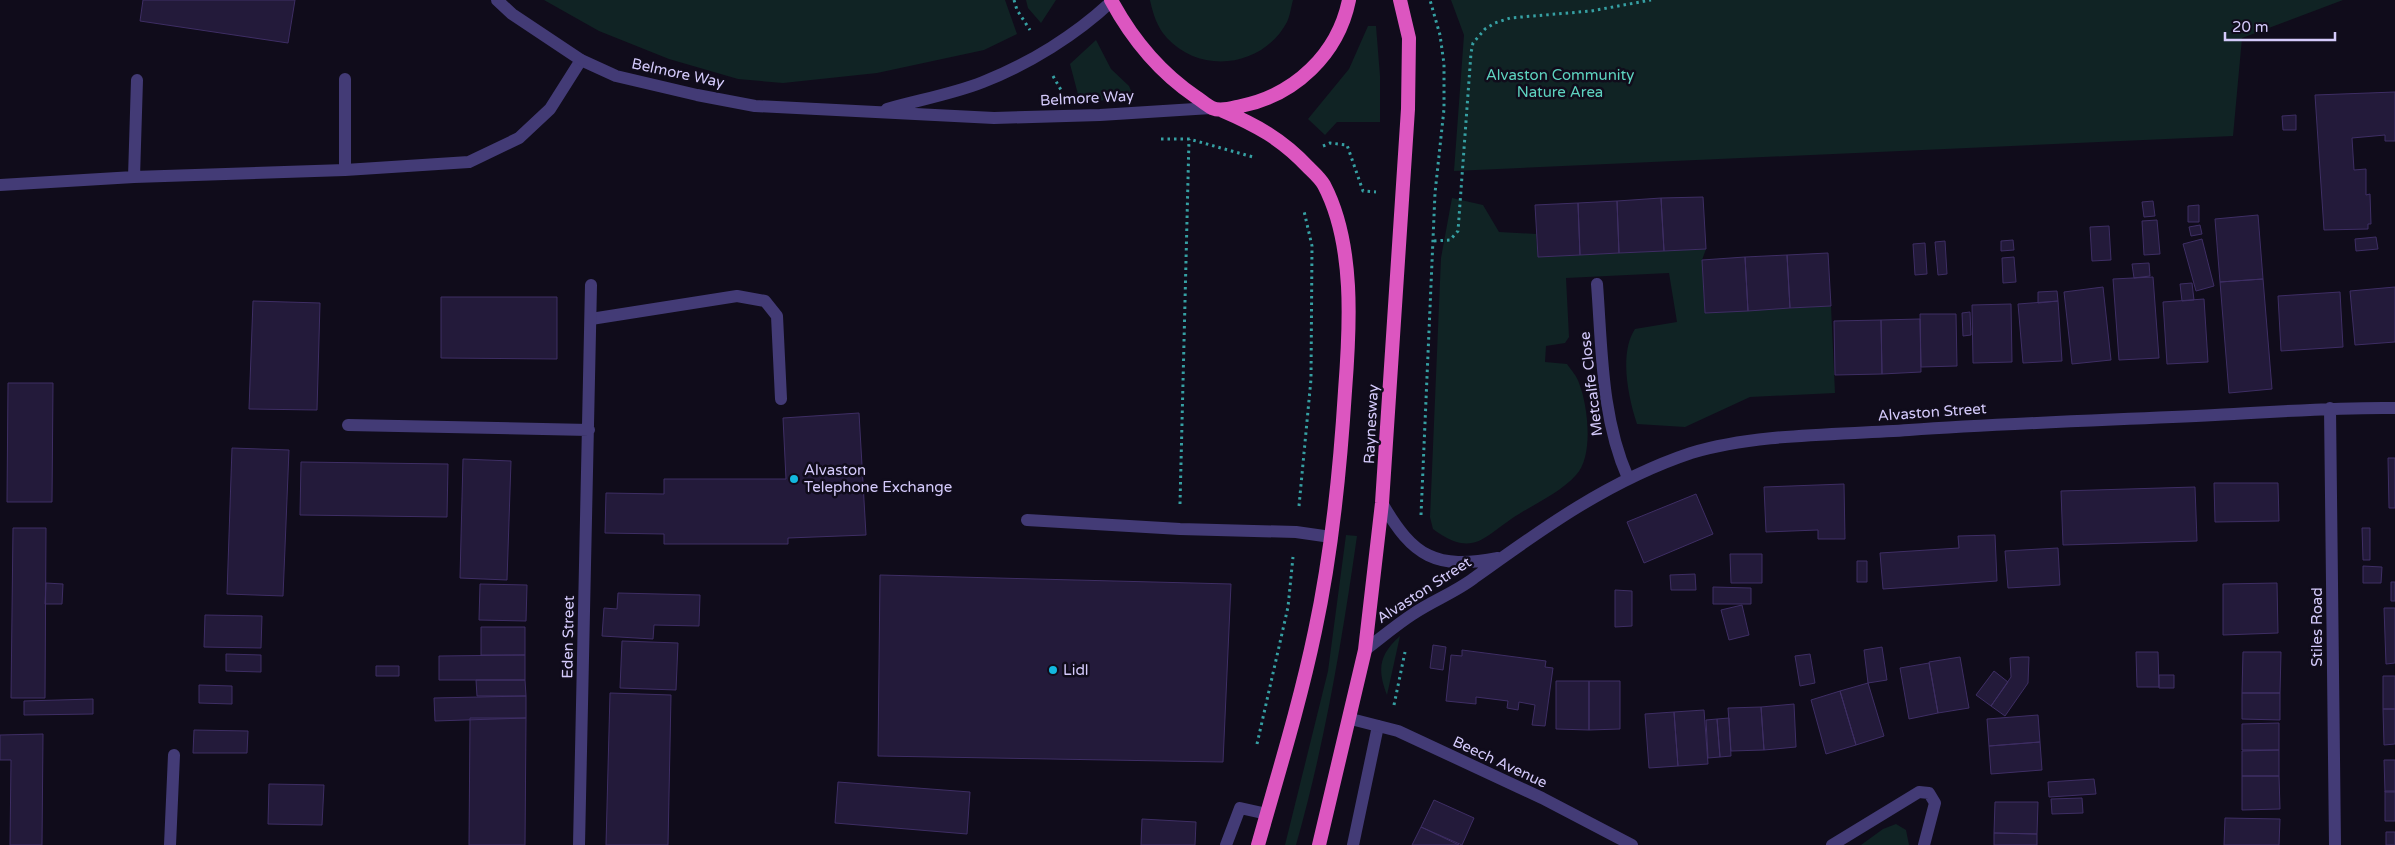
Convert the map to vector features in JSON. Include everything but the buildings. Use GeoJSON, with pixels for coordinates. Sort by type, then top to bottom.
{"type":"FeatureCollection","features":[{"type":"Feature","properties":{"kind":"highway","name":"Raynesway"},"geometry":{"type":"LineString","coordinates":[[1112,0],[1131,32],[1155,63],[1183,88],[1216,109],[1260,127],[1292,150],[1323,183],[1338,219],[1345,256],[1349,341],[1340,464],[1330,537],[1313,638],[1293,723],[1258,845]]}},
{"type":"Feature","properties":{"kind":"highway"},"geometry":{"type":"LineString","coordinates":[[1216,109],[1255,103],[1287,90],[1303,77],[1335,42],[1349,0]]}},
{"type":"Feature","properties":{"kind":"highway","name":"Raynesway"},"geometry":{"type":"LineString","coordinates":[[1319,845],[1365,650],[1382,503],[1408,109],[1410,38],[1400,0]]}},
{"type":"Feature","properties":{"kind":"street","name":"Belmore Way"},"geometry":{"type":"LineString","coordinates":[[497,0],[512,14],[580,60],[616,76],[755,106],[994,118],[1216,109]]}},
{"type":"Feature","properties":{"kind":"street","name":"Belmore Way"},"geometry":{"type":"LineString","coordinates":[[875,112],[982,82],[1041,53],[1094,17],[1112,0]]}},
{"type":"Feature","properties":{"kind":"street"},"geometry":{"type":"LineString","coordinates":[[0,185],[134,177],[344,170],[469,162],[519,138],[550,109],[580,60]]}},
{"type":"Feature","properties":{"kind":"street"},"geometry":{"type":"LineString","coordinates":[[134,177],[137,80]]}},
{"type":"Feature","properties":{"kind":"street"},"geometry":{"type":"LineString","coordinates":[[344,170],[345,80]]}},
{"type":"Feature","properties":{"kind":"street","name":"Metcalfe Close"},"geometry":{"type":"LineString","coordinates":[[1597,284],[1609,420],[1620,460],[1628,478]]}},
{"type":"Feature","properties":{"kind":"street","name":"Eden Street"},"geometry":{"type":"LineString","coordinates":[[579,845],[591,285]]}},
{"type":"Feature","properties":{"kind":"street"},"geometry":{"type":"LineString","coordinates":[[590,319],[737,296],[765,302],[777,316],[781,400]]}},
{"type":"Feature","properties":{"kind":"street","name":"Alvaston Street"},"geometry":{"type":"LineString","coordinates":[[1365,650],[1412,614],[1472,580],[1501,557],[1571,510],[1628,478],[1664,463],[1722,445],[1776,439],[1977,425],[2216,415],[2330,408],[2395,408]]}},
{"type":"Feature","properties":{"kind":"street","name":"Stiles Road"},"geometry":{"type":"LineString","coordinates":[[2330,408],[2335,845]]}},
{"type":"Feature","properties":{"kind":"street"},"geometry":{"type":"LineString","coordinates":[[348,425],[589,430]]}},
{"type":"Feature","properties":{"kind":"street","name":"Alvaston Street"},"geometry":{"type":"LineString","coordinates":[[1382,503],[1398,530],[1419,551],[1438,560],[1457,563],[1501,557]]}},
{"type":"Feature","properties":{"kind":"street"},"geometry":{"type":"LineString","coordinates":[[1027,520],[1180,529],[1296,532],[1330,537]]}},
{"type":"Feature","properties":{"kind":"street","name":"Beech Avenue"},"geometry":{"type":"LineString","coordinates":[[1350,719],[1398,731],[1542,798],[1632,845]]}},
{"type":"Feature","properties":{"kind":"street"},"geometry":{"type":"LineString","coordinates":[[1353,845],[1383,728]]}},
{"type":"Feature","properties":{"kind":"street"},"geometry":{"type":"LineString","coordinates":[[170,845],[174,755]]}},
{"type":"Feature","properties":{"kind":"street"},"geometry":{"type":"LineString","coordinates":[[1832,845],[1919,792],[1929,793],[1935,803],[1924,845]]}},
{"type":"Feature","properties":{"kind":"street"},"geometry":{"type":"LineString","coordinates":[[1226,845],[1240,808],[1267,814]]}},
{"type":"Feature","properties":{"kind":"path"},"geometry":{"type":"LineString","coordinates":[[1014,0],[1017,10],[1030,28]]}},
{"type":"Feature","properties":{"kind":"path"},"geometry":{"type":"LineString","coordinates":[[1421,520],[1435,193],[1444,109],[1444,64],[1440,35],[1430,0]]}},
{"type":"Feature","properties":{"kind":"path"},"geometry":{"type":"LineString","coordinates":[[1434,241],[1450,240],[1458,231],[1471,53],[1473,43],[1485,29],[1510,18],[1591,11],[1651,0]]}},
{"type":"Feature","properties":{"kind":"path"},"geometry":{"type":"LineString","coordinates":[[1180,529],[1189,139]]}},
{"type":"Feature","properties":{"kind":"path"},"geometry":{"type":"LineString","coordinates":[[1255,753],[1288,607],[1311,379],[1312,246],[1304,206]]}},
{"type":"Feature","properties":{"kind":"path"},"geometry":{"type":"LineString","coordinates":[[1383,728],[1406,650]]}},
{"type":"Feature","properties":{"kind":"green space"},"geometry":{"type":"Polygon","coordinates":[[[544,0],[1005,0],[1017,34],[984,50],[877,73],[783,83],[738,79],[669,59],[599,31],[544,0]]]}},
{"type":"Feature","properties":{"kind":"green space"},"geometry":{"type":"Polygon","coordinates":[[[1026,0],[1056,0],[1041,23],[1028,8],[1026,0]]]}},
{"type":"Feature","properties":{"kind":"green space"},"geometry":{"type":"Polygon","coordinates":[[[1150,0],[1293,0],[1287,22],[1276,37],[1263,49],[1247,57],[1231,61],[1214,61],[1197,57],[1181,50],[1167,38],[1156,20],[1150,0]]]}},
{"type":"Feature","properties":{"kind":"green space","name":"Alvaston Community Nature Area"},"geometry":{"type":"Polygon","coordinates":[[[1451,0],[2343,0],[2242,38],[2233,136],[1454,171],[1464,35],[1451,0]]]}},
{"type":"Feature","properties":{"kind":"green space"},"geometry":{"type":"Polygon","coordinates":[[[1368,26],[1376,26],[1380,76],[1380,122],[1337,122],[1325,135],[1308,119],[1349,69],[1368,26]]]}},
{"type":"Feature","properties":{"kind":"green space"},"geometry":{"type":"Polygon","coordinates":[[[1096,40],[1111,69],[1129,86],[1134,98],[1080,102],[1070,64],[1096,40]]]}},
{"type":"Feature","properties":{"kind":"green space"},"geometry":{"type":"Polygon","coordinates":[[[1452,198],[1483,205],[1499,232],[1536,234],[1538,257],[1706,249],[1702,260],[1705,313],[1831,306],[1835,393],[1750,397],[1685,427],[1637,424],[1628,388],[1627,350],[1635,329],[1677,322],[1669,273],[1566,278],[1569,337],[1565,343],[1546,346],[1545,362],[1567,364],[1579,383],[1585,404],[1588,431],[1582,467],[1563,487],[1479,541],[1459,543],[1447,538],[1433,529],[1430,517],[1441,258],[1452,198]]]}},
{"type":"Feature","properties":{"kind":"green space"},"geometry":{"type":"Polygon","coordinates":[[[1346,535],[1357,536],[1332,692],[1316,768],[1296,845],[1285,845],[1328,671],[1346,535]]]}},
{"type":"Feature","properties":{"kind":"green space"},"geometry":{"type":"Polygon","coordinates":[[[1400,636],[1387,695],[1382,677],[1382,663],[1388,650],[1400,636]]]}},
{"type":"Feature","properties":{"kind":"green space"},"geometry":{"type":"Polygon","coordinates":[[[1896,824],[1906,830],[1909,845],[1861,845],[1883,829],[1896,824]]]}},
{"type":"Feature","properties":{"kind":"place","name":"Alvaston Telephone Exchange"},"geometry":{"type":"Point","coordinates":[794,479]}},
{"type":"Feature","properties":{"kind":"place","name":"Lidl"},"geometry":{"type":"Point","coordinates":[1053,670]}}]}
